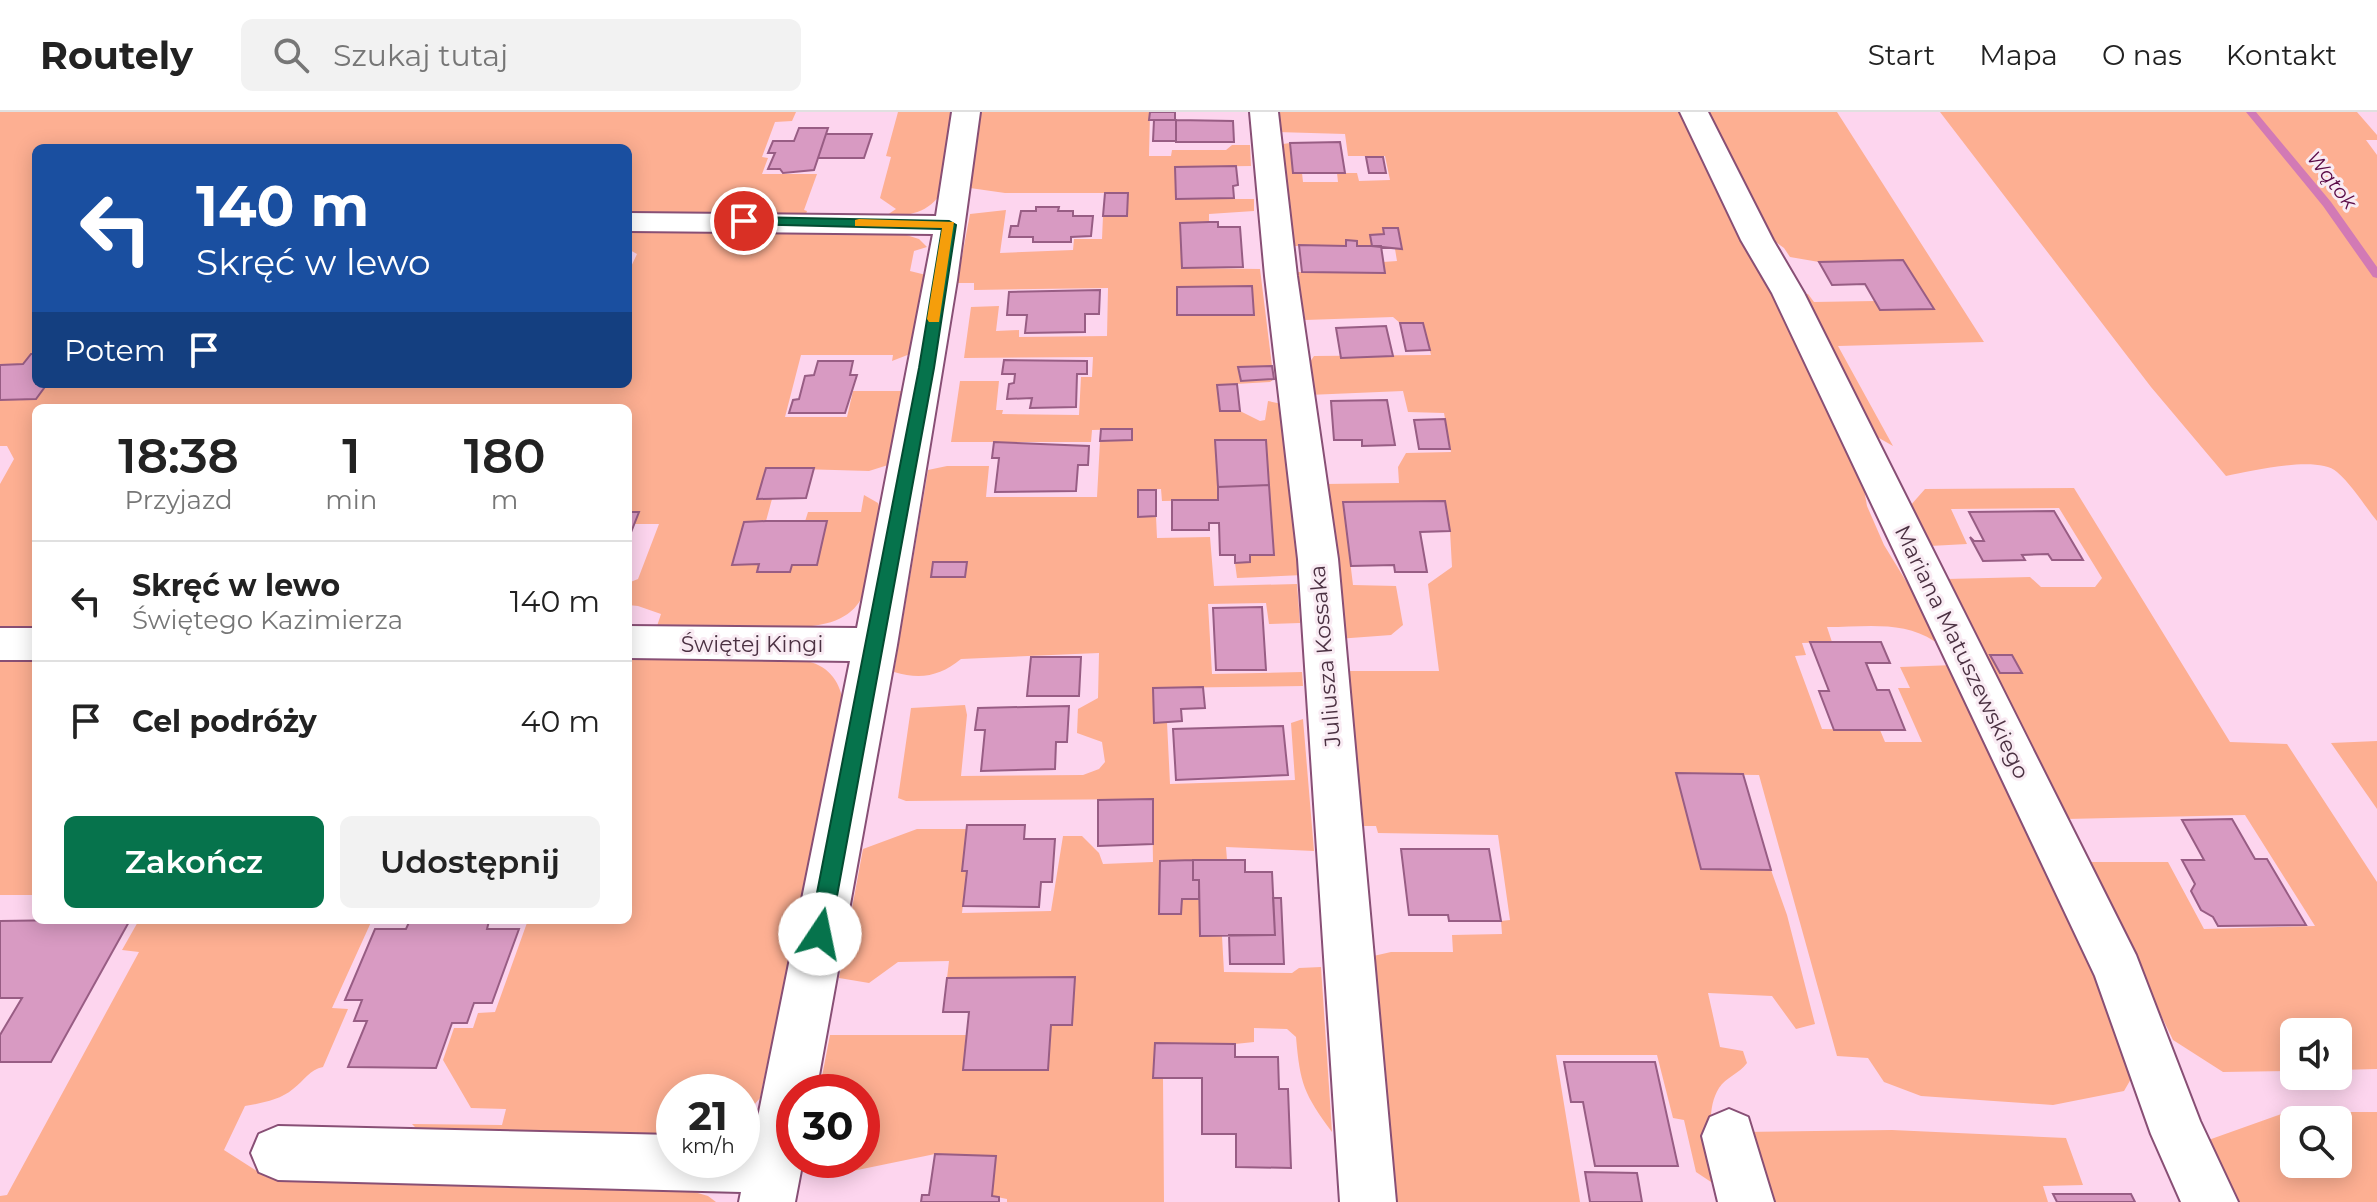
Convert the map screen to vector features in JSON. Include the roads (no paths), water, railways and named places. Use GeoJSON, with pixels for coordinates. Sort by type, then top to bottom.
{"type":"FeatureCollection","features":[{"type":"Feature","properties":{"kind":"street"},"geometry":{"type":"LineString","coordinates":[[278,1153],[771,1184],[927,368],[957,189],[966,112]]}},
{"type":"Feature","properties":{"kind":"street","name":"Juliusza Kossaka"},"geometry":{"type":"LineString","coordinates":[[1264,112],[1281,276],[1318,559],[1368,1202]]}},
{"type":"Feature","properties":{"kind":"street","name":"Mariana Matuszewskiego"},"geometry":{"type":"LineString","coordinates":[[1694,112],[1757,240],[1795,306],[2118,972],[2178,1134],[2210,1202]]}},
{"type":"Feature","properties":{"kind":"street"},"geometry":{"type":"LineString","coordinates":[[632,222],[949,225]]}},
{"type":"Feature","properties":{"kind":"street","name":"Świętej Kingi"},"geometry":{"type":"LineString","coordinates":[[632,642],[876,645]]}},
{"type":"Feature","properties":{"kind":"street"},"geometry":{"type":"LineString","coordinates":[[0,644],[32,644]]}},
{"type":"Feature","properties":{"kind":"street"},"geometry":{"type":"LineString","coordinates":[[1729,1136],[1746,1202]]}},
{"type":"Feature","properties":{"kind":"waterway","name":"Wątok"},"geometry":{"type":"LineString","coordinates":[[2251,112],[2327,204],[2377,275]]}}]}
